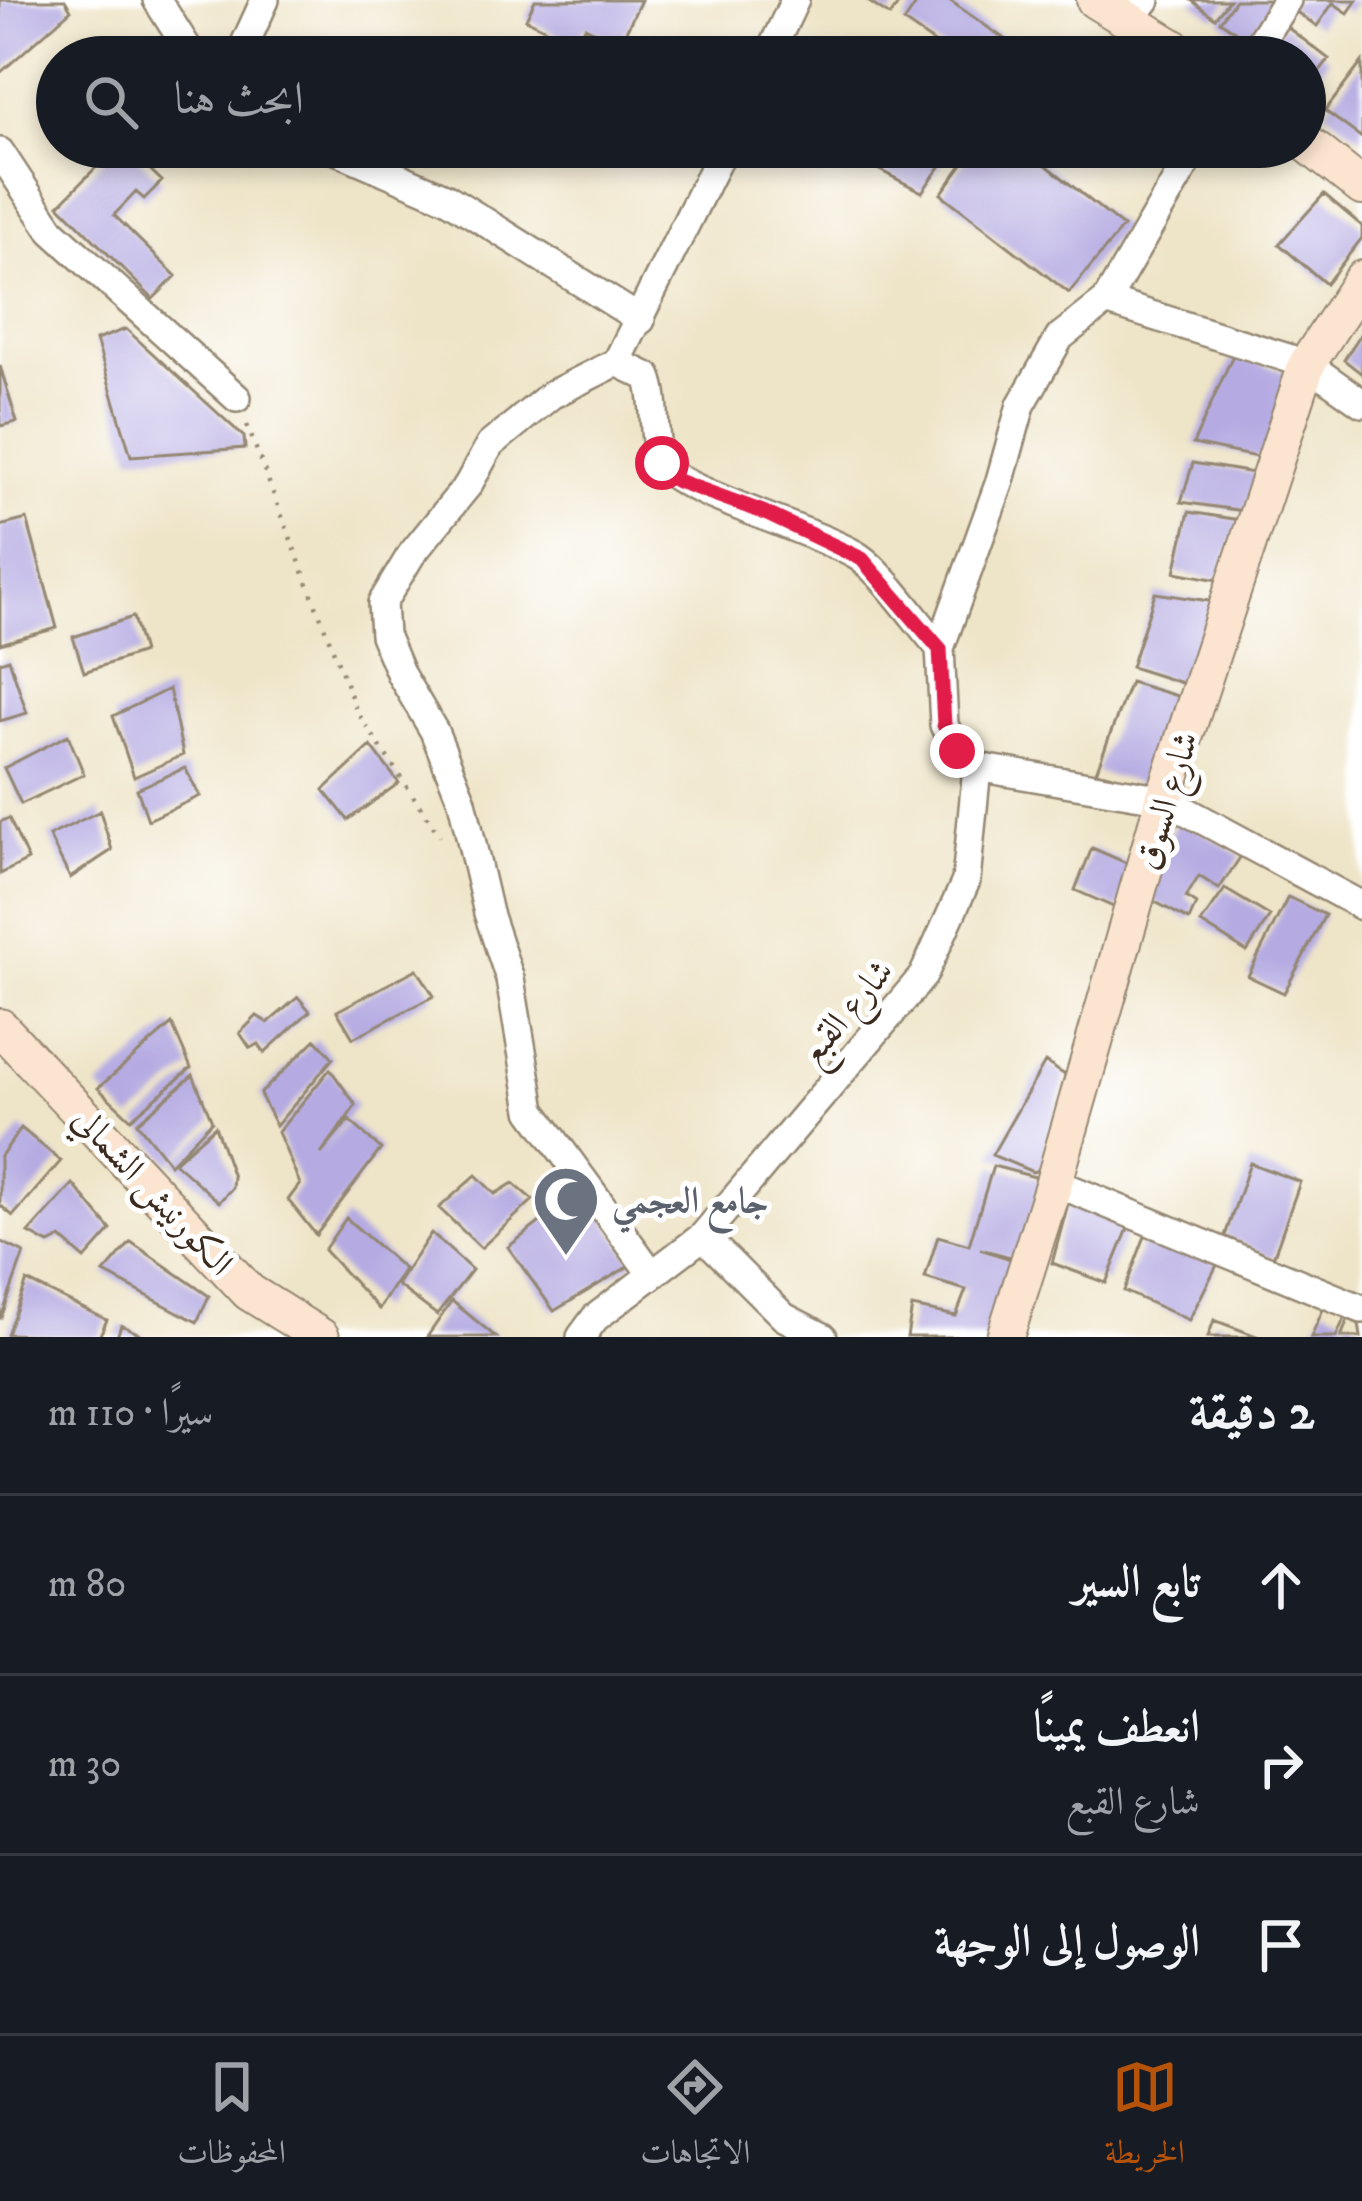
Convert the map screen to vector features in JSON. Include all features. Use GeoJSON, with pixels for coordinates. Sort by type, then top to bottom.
{"type":"FeatureCollection","features":[{"type":"Feature","properties":{"kind":"street"},"geometry":{"type":"LineString","coordinates":[[158,0],[180,36]]}},
{"type":"Feature","properties":{"kind":"street"},"geometry":{"type":"LineString","coordinates":[[249,36],[266,0]]}},
{"type":"Feature","properties":{"kind":"street"},"geometry":{"type":"LineString","coordinates":[[778,36],[795,0]]}},
{"type":"Feature","properties":{"kind":"street"},"geometry":{"type":"LineString","coordinates":[[1095,0],[1139,10],[1167,36]]}},
{"type":"Feature","properties":{"kind":"street"},"geometry":{"type":"LineString","coordinates":[[1264,36],[1287,0]]}},
{"type":"Feature","properties":{"kind":"street"},"geometry":{"type":"LineString","coordinates":[[0,152],[52,231],[236,398]]}},
{"type":"Feature","properties":{"kind":"street"},"geometry":{"type":"LineString","coordinates":[[1326,159],[1362,187]]}},
{"type":"Feature","properties":{"kind":"street"},"geometry":{"type":"LineString","coordinates":[[379,168],[447,197],[641,320]]}},
{"type":"Feature","properties":{"kind":"street"},"geometry":{"type":"LineString","coordinates":[[651,1273],[532,1110],[511,979],[488,913],[462,801],[434,731],[401,675],[384,634],[382,603],[411,555],[468,484],[490,445],[551,395],[617,362],[714,168]]}},
{"type":"Feature","properties":{"kind":"street"},"geometry":{"type":"LineString","coordinates":[[1184,168],[1106,301],[1060,337],[1021,405],[999,484],[940,649],[944,725],[957,751],[977,767],[1164,799],[1362,906]]}},
{"type":"Feature","properties":{"kind":"street","name":"شارع السوق"},"geometry":{"type":"LineString","coordinates":[[1005,1337],[1164,799],[1307,364],[1362,279]]}},
{"type":"Feature","properties":{"kind":"street"},"geometry":{"type":"LineString","coordinates":[[1106,301],[1307,364],[1362,403]]}},
{"type":"Feature","properties":{"kind":"street"},"geometry":{"type":"LineString","coordinates":[[617,362],[648,377],[655,395],[662,463],[675,480],[763,512],[862,559],[940,649]]}},
{"type":"Feature","properties":{"kind":"street","name":"شارع القبع"},"geometry":{"type":"LineString","coordinates":[[581,1337],[596,1318],[703,1236],[923,976],[966,881],[977,767]]}},
{"type":"Feature","properties":{"kind":"street","name":"الكورنيش الشمالي"},"geometry":{"type":"LineString","coordinates":[[0,1027],[249,1292],[321,1337]]}},
{"type":"Feature","properties":{"kind":"street"},"geometry":{"type":"LineString","coordinates":[[1054,1182],[1362,1309]]}},
{"type":"Feature","properties":{"kind":"street"},"geometry":{"type":"LineString","coordinates":[[703,1236],[784,1317],[823,1337]]}},
{"type":"Feature","properties":{"kind":"path"},"geometry":{"type":"LineString","coordinates":[[236,398],[357,712],[442,838]]}},
{"type":"Feature","properties":{"kind":"building"},"geometry":{"type":"Polygon","coordinates":[[[0,0],[65,0],[71,10],[36,36],[0,73],[0,0]]]}},
{"type":"Feature","properties":{"kind":"building"},"geometry":{"type":"Polygon","coordinates":[[[535,0],[641,0],[624,36],[604,36],[585,27],[580,36],[560,36],[526,19],[535,0]]]}},
{"type":"Feature","properties":{"kind":"building"},"geometry":{"type":"Polygon","coordinates":[[[866,0],[901,0],[890,16],[866,0]]]}},
{"type":"Feature","properties":{"kind":"building"},"geometry":{"type":"Polygon","coordinates":[[[919,0],[949,0],[1000,36],[924,36],[904,22],[919,0]]]}},
{"type":"Feature","properties":{"kind":"building"},"geometry":{"type":"Polygon","coordinates":[[[1191,0],[1229,0],[1215,18],[1191,0]]]}},
{"type":"Feature","properties":{"kind":"building"},"geometry":{"type":"Polygon","coordinates":[[[1235,0],[1275,0],[1250,36],[1241,36],[1220,21],[1235,0]]]}},
{"type":"Feature","properties":{"kind":"building"},"geometry":{"type":"Polygon","coordinates":[[[1294,0],[1357,0],[1348,13],[1333,3],[1317,26],[1289,7],[1294,0]]]}},
{"type":"Feature","properties":{"kind":"building"},"geometry":{"type":"Polygon","coordinates":[[[1283,24],[1299,36],[1274,36],[1283,24]]]}},
{"type":"Feature","properties":{"kind":"building"},"geometry":{"type":"Polygon","coordinates":[[[1362,62],[1362,138],[1326,110],[1362,62]]]}},
{"type":"Feature","properties":{"kind":"building"},"geometry":{"type":"Polygon","coordinates":[[[95,168],[148,168],[162,181],[144,199],[136,192],[114,215],[176,276],[153,299],[59,205],[95,168]]]}},
{"type":"Feature","properties":{"kind":"building"},"geometry":{"type":"Polygon","coordinates":[[[876,168],[939,168],[922,192],[876,168]]]}},
{"type":"Feature","properties":{"kind":"building"},"geometry":{"type":"Polygon","coordinates":[[[960,168],[1050,168],[1123,227],[1069,293],[941,194],[960,168]]]}},
{"type":"Feature","properties":{"kind":"building"},"geometry":{"type":"Polygon","coordinates":[[[1324,194],[1362,226],[1362,238],[1326,284],[1279,244],[1324,194]]]}},
{"type":"Feature","properties":{"kind":"building"},"geometry":{"type":"Polygon","coordinates":[[[126,329],[244,437],[245,448],[131,456],[96,340],[126,329]]]}},
{"type":"Feature","properties":{"kind":"building"},"geometry":{"type":"Polygon","coordinates":[[[1362,332],[1362,374],[1344,360],[1362,332]]]}},
{"type":"Feature","properties":{"kind":"building"},"geometry":{"type":"Polygon","coordinates":[[[1233,355],[1295,375],[1266,459],[1193,444],[1233,355]]]}},
{"type":"Feature","properties":{"kind":"building"},"geometry":{"type":"Polygon","coordinates":[[[0,366],[17,422],[0,426],[0,366]]]}},
{"type":"Feature","properties":{"kind":"building"},"geometry":{"type":"Polygon","coordinates":[[[1193,463],[1259,474],[1244,511],[1181,502],[1193,463]]]}},
{"type":"Feature","properties":{"kind":"building"},"geometry":{"type":"Polygon","coordinates":[[[1189,512],[1240,520],[1218,580],[1175,572],[1189,512]]]}},
{"type":"Feature","properties":{"kind":"building"},"geometry":{"type":"Polygon","coordinates":[[[27,519],[57,628],[0,644],[0,526],[27,519]]]}},
{"type":"Feature","properties":{"kind":"building"},"geometry":{"type":"Polygon","coordinates":[[[1155,593],[1216,602],[1191,686],[1131,667],[1155,593]]]}},
{"type":"Feature","properties":{"kind":"building"},"geometry":{"type":"Polygon","coordinates":[[[133,617],[143,652],[84,672],[73,637],[133,617]]]}},
{"type":"Feature","properties":{"kind":"building"},"geometry":{"type":"Polygon","coordinates":[[[9,659],[27,713],[0,721],[0,662],[9,659]]]}},
{"type":"Feature","properties":{"kind":"building"},"geometry":{"type":"Polygon","coordinates":[[[1130,682],[1184,698],[1151,786],[1096,772],[1130,682]]]}},
{"type":"Feature","properties":{"kind":"building"},"geometry":{"type":"Polygon","coordinates":[[[169,689],[183,755],[134,777],[113,716],[169,689]]]}},
{"type":"Feature","properties":{"kind":"building"},"geometry":{"type":"Polygon","coordinates":[[[68,735],[84,774],[21,804],[4,768],[68,735]]]}},
{"type":"Feature","properties":{"kind":"building"},"geometry":{"type":"Polygon","coordinates":[[[371,746],[399,783],[348,820],[324,790],[371,746]]]}},
{"type":"Feature","properties":{"kind":"building"},"geometry":{"type":"Polygon","coordinates":[[[185,768],[200,796],[148,820],[137,789],[185,768]]]}},
{"type":"Feature","properties":{"kind":"building"},"geometry":{"type":"Polygon","coordinates":[[[100,811],[112,850],[70,878],[49,836],[100,811]]]}},
{"type":"Feature","properties":{"kind":"building"},"geometry":{"type":"Polygon","coordinates":[[[1178,817],[1241,856],[1219,889],[1199,876],[1186,897],[1196,904],[1189,920],[1148,898],[1178,817]]]}},
{"type":"Feature","properties":{"kind":"building"},"geometry":{"type":"Polygon","coordinates":[[[9,818],[28,860],[0,874],[0,822],[9,818]]]}},
{"type":"Feature","properties":{"kind":"building"},"geometry":{"type":"Polygon","coordinates":[[[1092,848],[1136,867],[1118,909],[1075,890],[1092,848]]]}},
{"type":"Feature","properties":{"kind":"building"},"geometry":{"type":"Polygon","coordinates":[[[1225,889],[1270,916],[1247,952],[1201,923],[1225,889]]]}},
{"type":"Feature","properties":{"kind":"building"},"geometry":{"type":"Polygon","coordinates":[[[1288,897],[1325,915],[1284,993],[1248,976],[1288,897]]]}},
{"type":"Feature","properties":{"kind":"building"},"geometry":{"type":"Polygon","coordinates":[[[417,969],[434,996],[353,1038],[337,1011],[417,969]]]}},
{"type":"Feature","properties":{"kind":"building"},"geometry":{"type":"Polygon","coordinates":[[[298,997],[310,1011],[264,1053],[259,1044],[250,1048],[240,1033],[257,1016],[268,1023],[298,997]]]}},
{"type":"Feature","properties":{"kind":"building"},"geometry":{"type":"Polygon","coordinates":[[[172,1024],[191,1068],[131,1119],[98,1088],[172,1024]]]}},
{"type":"Feature","properties":{"kind":"building"},"geometry":{"type":"Polygon","coordinates":[[[316,1039],[333,1058],[276,1126],[260,1094],[316,1039]]]}},
{"type":"Feature","properties":{"kind":"building"},"geometry":{"type":"Polygon","coordinates":[[[1045,1062],[1065,1075],[1043,1167],[1033,1172],[992,1155],[1045,1062]]]}},
{"type":"Feature","properties":{"kind":"building"},"geometry":{"type":"Polygon","coordinates":[[[330,1069],[356,1105],[321,1154],[349,1120],[381,1149],[316,1235],[288,1200],[300,1184],[278,1132],[330,1069]]]}},
{"type":"Feature","properties":{"kind":"building"},"geometry":{"type":"Polygon","coordinates":[[[193,1075],[212,1121],[170,1164],[137,1123],[193,1075]]]}},
{"type":"Feature","properties":{"kind":"building"},"geometry":{"type":"Polygon","coordinates":[[[215,1126],[233,1177],[232,1188],[219,1202],[174,1162],[215,1126]]]}},
{"type":"Feature","properties":{"kind":"building"},"geometry":{"type":"Polygon","coordinates":[[[21,1128],[61,1161],[13,1216],[0,1205],[0,1157],[21,1128]]]}},
{"type":"Feature","properties":{"kind":"building"},"geometry":{"type":"Polygon","coordinates":[[[1250,1163],[1300,1182],[1273,1258],[1225,1236],[1250,1163]]]}},
{"type":"Feature","properties":{"kind":"building"},"geometry":{"type":"Polygon","coordinates":[[[993,1166],[1043,1179],[1022,1260],[980,1249],[1026,1264],[1001,1337],[907,1337],[912,1307],[956,1316],[966,1290],[925,1278],[938,1236],[969,1245],[993,1166]]]}},
{"type":"Feature","properties":{"kind":"building"},"geometry":{"type":"Polygon","coordinates":[[[476,1175],[495,1194],[513,1183],[533,1200],[481,1248],[439,1208],[476,1175]]]}},
{"type":"Feature","properties":{"kind":"building"},"geometry":{"type":"Polygon","coordinates":[[[73,1184],[111,1230],[85,1259],[61,1238],[49,1244],[29,1233],[73,1184]]]}},
{"type":"Feature","properties":{"kind":"building"},"geometry":{"type":"Polygon","coordinates":[[[584,1188],[634,1263],[554,1311],[508,1247],[584,1188]]]}},
{"type":"Feature","properties":{"kind":"building"},"geometry":{"type":"Polygon","coordinates":[[[1069,1200],[1129,1226],[1106,1283],[1052,1263],[1069,1200]]]}},
{"type":"Feature","properties":{"kind":"building"},"geometry":{"type":"Polygon","coordinates":[[[346,1218],[404,1269],[379,1309],[324,1250],[346,1218]]]}},
{"type":"Feature","properties":{"kind":"building"},"geometry":{"type":"Polygon","coordinates":[[[1147,1231],[1218,1263],[1189,1320],[1124,1291],[1147,1231]]]}},
{"type":"Feature","properties":{"kind":"building"},"geometry":{"type":"Polygon","coordinates":[[[431,1233],[472,1270],[437,1315],[397,1285],[431,1233]]]}},
{"type":"Feature","properties":{"kind":"building"},"geometry":{"type":"Polygon","coordinates":[[[0,1241],[24,1253],[1,1318],[0,1318],[0,1241]]]}},
{"type":"Feature","properties":{"kind":"building"},"geometry":{"type":"Polygon","coordinates":[[[131,1242],[209,1296],[197,1322],[104,1273],[131,1242]]]}},
{"type":"Feature","properties":{"kind":"building"},"geometry":{"type":"Polygon","coordinates":[[[27,1281],[107,1320],[99,1337],[7,1334],[27,1281]]]}},
{"type":"Feature","properties":{"kind":"building"},"geometry":{"type":"Polygon","coordinates":[[[452,1301],[496,1337],[427,1337],[452,1301]]]}},
{"type":"Feature","properties":{"kind":"building"},"geometry":{"type":"Polygon","coordinates":[[[1324,1307],[1345,1317],[1336,1337],[1311,1337],[1324,1307]]]}},
{"type":"Feature","properties":{"kind":"building"},"geometry":{"type":"Polygon","coordinates":[[[1348,1319],[1359,1324],[1361,1337],[1341,1337],[1348,1319]]]}},
{"type":"Feature","properties":{"kind":"building"},"geometry":{"type":"Polygon","coordinates":[[[1214,1320],[1259,1337],[1208,1337],[1214,1320]]]}},
{"type":"Feature","properties":{"kind":"building"},"geometry":{"type":"Polygon","coordinates":[[[121,1325],[146,1337],[117,1337],[121,1325]]]}},
{"type":"Feature","properties":{"kind":"place","name":"جامع العجمي"},"geometry":{"type":"Point","coordinates":[566,1258]}},
{"type":"Feature","properties":{"kind":"route"},"geometry":{"type":"LineString","coordinates":[[662,463],[675,480],[763,512],[862,559],[940,649],[944,725],[957,751]]}}]}
